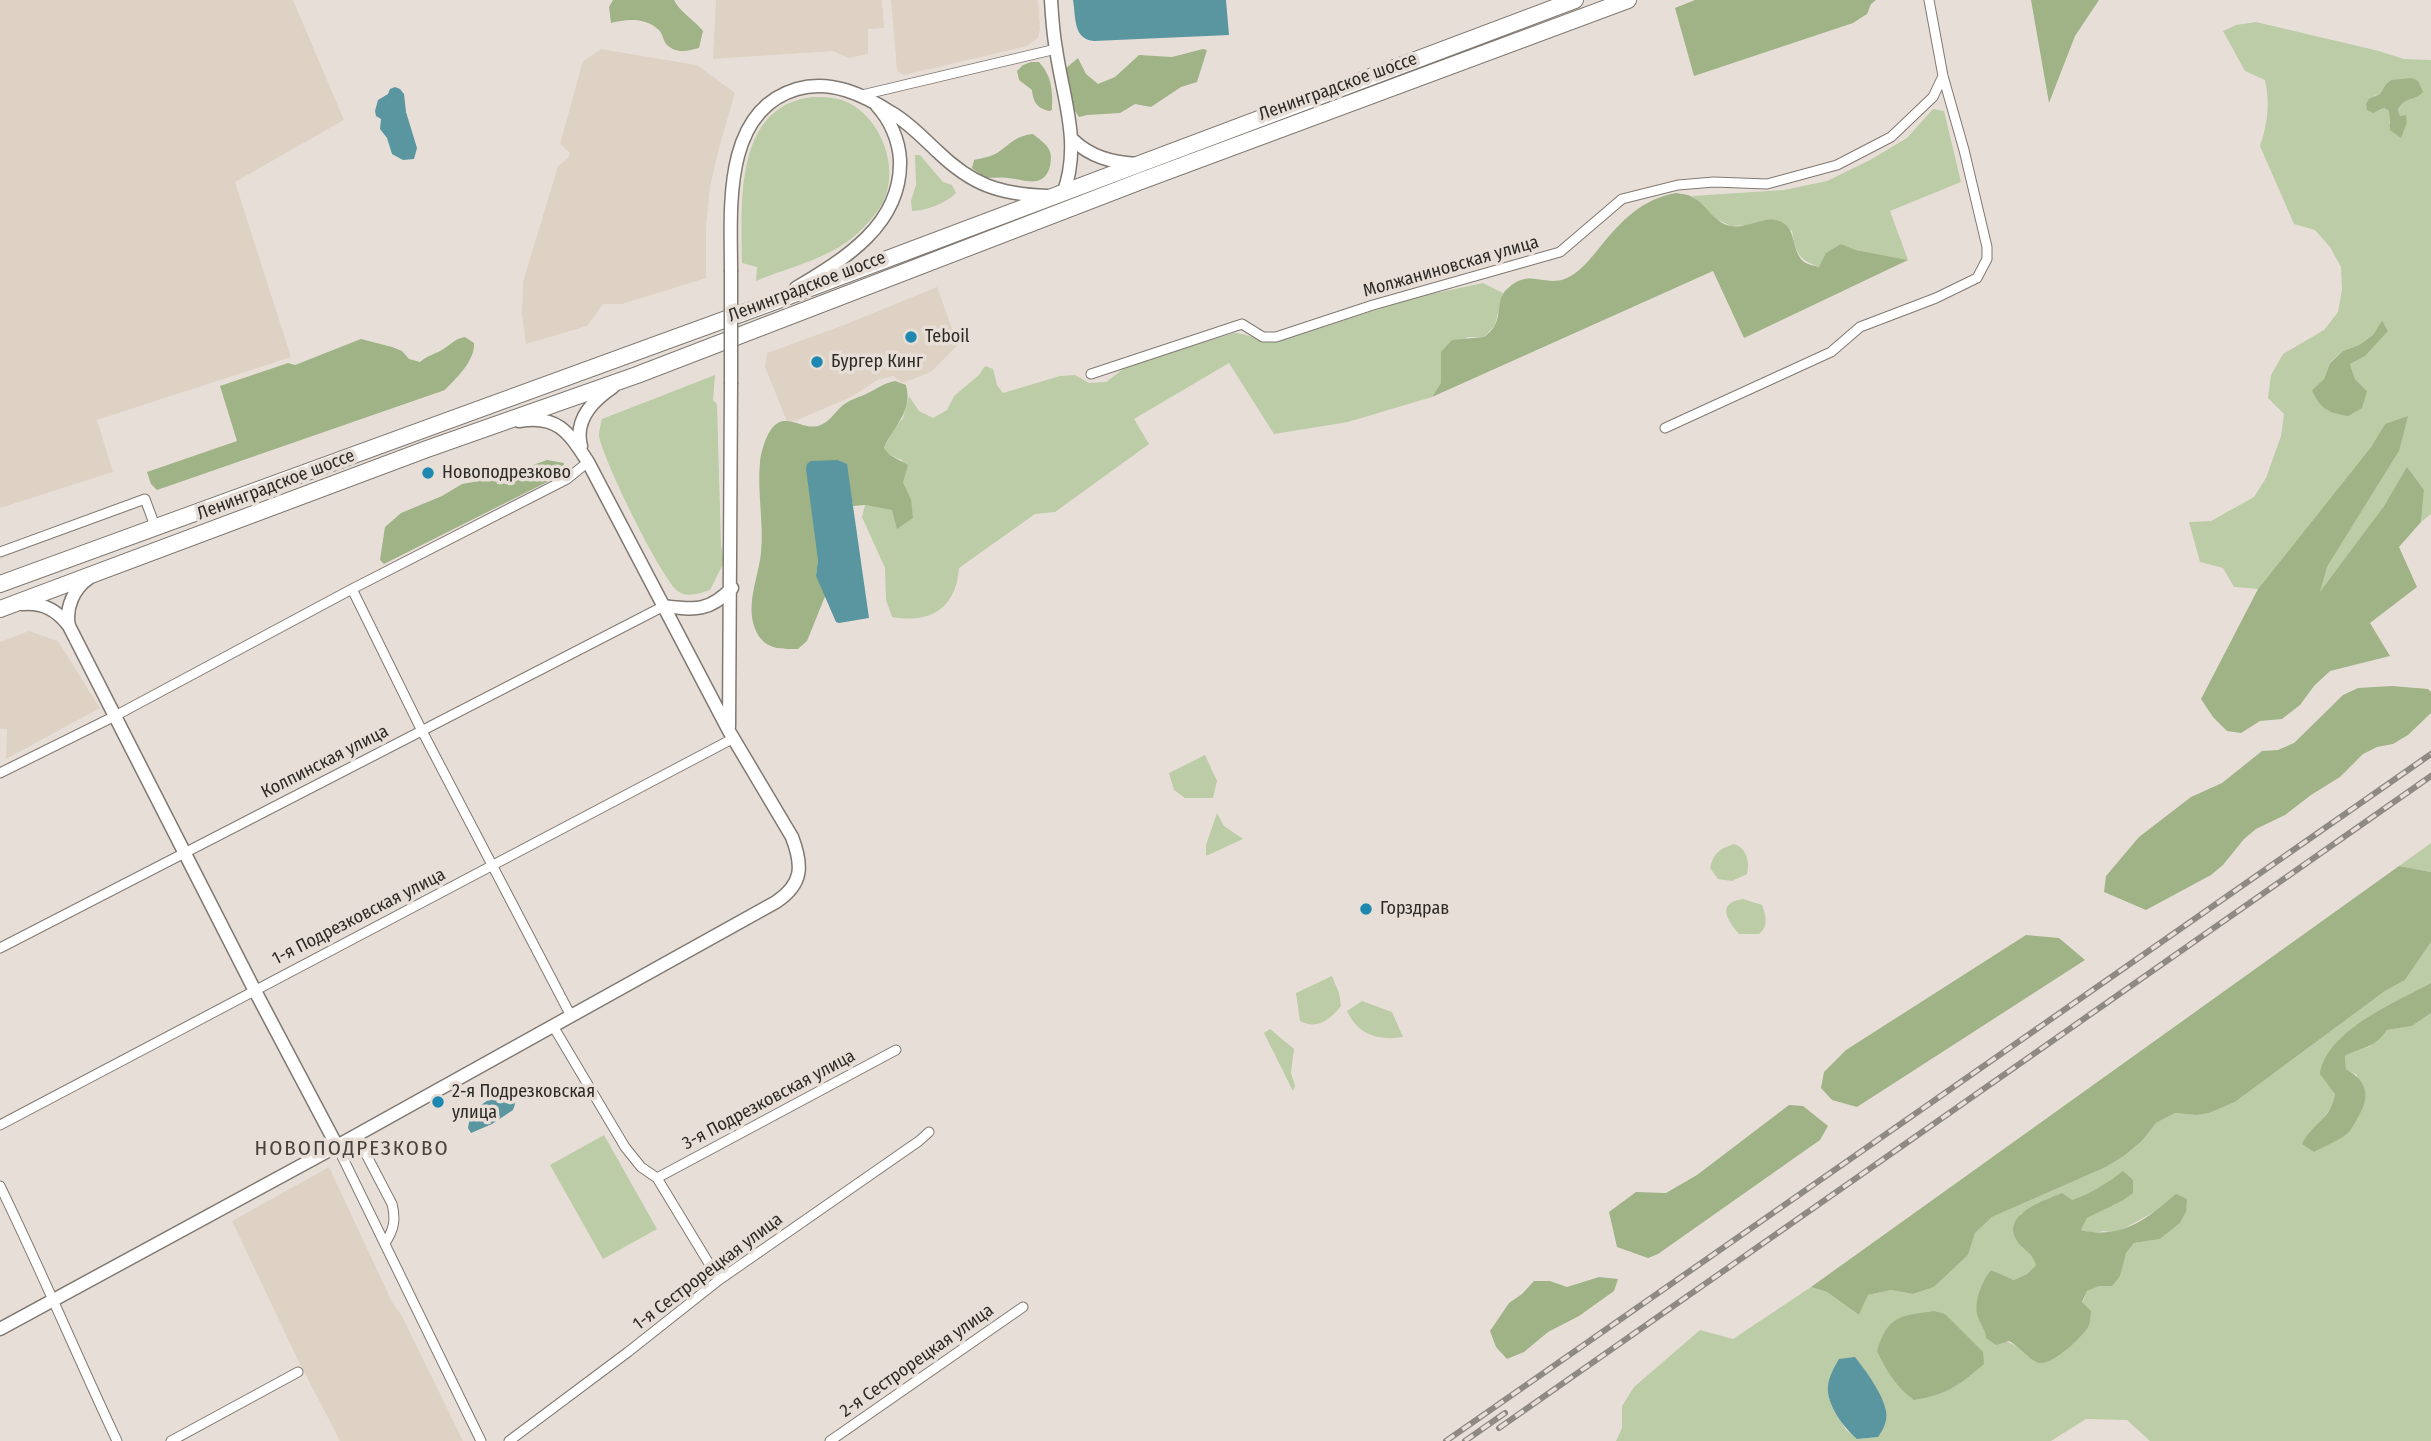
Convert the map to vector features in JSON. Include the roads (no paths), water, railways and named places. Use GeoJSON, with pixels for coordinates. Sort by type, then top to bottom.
{"type":"FeatureCollection","features":[{"type":"Feature","properties":{"kind":"highway","name":"Ленинградское шоссе"},"geometry":{"type":"LineString","coordinates":[[0,584],[773,302],[1575,0]]}},
{"type":"Feature","properties":{"kind":"highway","name":"Ленинградское шоссе"},"geometry":{"type":"LineString","coordinates":[[4,608],[427,449],[637,374],[1115,191],[1628,0]]}},
{"type":"Feature","properties":{"kind":"street"},"geometry":{"type":"LineString","coordinates":[[732,735],[731,216],[736,168],[746,132],[765,105],[783,93],[802,88],[834,87],[867,98],[903,120],[974,181],[1017,195],[1060,195],[1070,174],[1073,140],[1056,49],[1051,0]]}},
{"type":"Feature","properties":{"kind":"street"},"geometry":{"type":"LineString","coordinates":[[1665,428],[1831,352],[1860,327],[1936,298],[1977,278],[1987,259],[1987,247],[1964,149],[1943,76],[1929,0]]}},
{"type":"Feature","properties":{"kind":"street"},"geometry":{"type":"LineString","coordinates":[[867,98],[1056,49]]}},
{"type":"Feature","properties":{"kind":"street","name":"Молжаниновская улица"},"geometry":{"type":"LineString","coordinates":[[1091,374],[1242,324],[1263,337],[1276,337],[1373,305],[1560,252],[1622,199],[1678,185],[1714,182],[1767,184],[1837,165],[1892,137],[1933,97],[1943,76]]}},
{"type":"Feature","properties":{"kind":"street"},"geometry":{"type":"LineString","coordinates":[[773,302],[849,255],[879,225],[887,212],[899,182],[900,152],[892,128],[883,113],[867,98]]}},
{"type":"Feature","properties":{"kind":"street"},"geometry":{"type":"LineString","coordinates":[[1073,140],[1082,149],[1103,159],[1142,164]]}},
{"type":"Feature","properties":{"kind":"street"},"geometry":{"type":"LineString","coordinates":[[588,463],[579,443],[578,433],[585,413],[604,393],[637,374]]}},
{"type":"Feature","properties":{"kind":"street"},"geometry":{"type":"LineString","coordinates":[[0,1329],[571,1016],[787,895],[794,887],[798,877],[798,853],[792,837],[732,735],[572,437],[556,424],[532,419],[502,424]]}},
{"type":"Feature","properties":{"kind":"street"},"geometry":{"type":"LineString","coordinates":[[0,773],[115,716],[352,589],[567,479],[588,463]]}},
{"type":"Feature","properties":{"kind":"street"},"geometry":{"type":"LineString","coordinates":[[0,552],[145,499],[155,526]]}},
{"type":"Feature","properties":{"kind":"street"},"geometry":{"type":"LineString","coordinates":[[69,626],[68,611],[72,600],[85,581],[97,573]]}},
{"type":"Feature","properties":{"kind":"street"},"geometry":{"type":"LineString","coordinates":[[664,606],[702,609],[723,598],[732,588]]}},
{"type":"Feature","properties":{"kind":"street"},"geometry":{"type":"LineString","coordinates":[[352,589],[421,729],[571,1016]]}},
{"type":"Feature","properties":{"kind":"street"},"geometry":{"type":"LineString","coordinates":[[4,608],[26,604],[44,606],[59,614],[69,626],[337,1146],[481,1441]]}},
{"type":"Feature","properties":{"kind":"street","name":"Колпинская улица"},"geometry":{"type":"LineString","coordinates":[[0,948],[664,606]]}},
{"type":"Feature","properties":{"kind":"street","name":"1-я Подрезковская улица"},"geometry":{"type":"LineString","coordinates":[[0,1125],[254,989],[493,866],[732,735]]}},
{"type":"Feature","properties":{"kind":"street"},"geometry":{"type":"LineString","coordinates":[[553,1026],[625,1147],[641,1167],[657,1178],[719,1280]]}},
{"type":"Feature","properties":{"kind":"street","name":"3-я Подрезковская улица"},"geometry":{"type":"LineString","coordinates":[[657,1178],[896,1050]]}},
{"type":"Feature","properties":{"kind":"street","name":"1-я Сестрорецкая улица"},"geometry":{"type":"LineString","coordinates":[[509,1441],[719,1280],[929,1132]]}},
{"type":"Feature","properties":{"kind":"street"},"geometry":{"type":"LineString","coordinates":[[356,1135],[395,1213],[392,1231],[385,1243]]}},
{"type":"Feature","properties":{"kind":"street"},"geometry":{"type":"LineString","coordinates":[[0,1186],[117,1441]]}},
{"type":"Feature","properties":{"kind":"street","name":"2-я Сестрорецкая улица"},"geometry":{"type":"LineString","coordinates":[[830,1441],[1023,1307]]}},
{"type":"Feature","properties":{"kind":"street"},"geometry":{"type":"LineString","coordinates":[[172,1441],[298,1372]]}},
{"type":"Feature","properties":{"kind":"water"},"geometry":{"type":"Polygon","coordinates":[[[1073,0],[1226,0],[1229,35],[1094,41],[1079,32],[1073,0]]]}},
{"type":"Feature","properties":{"kind":"water"},"geometry":{"type":"Polygon","coordinates":[[[395,87],[404,94],[406,112],[417,148],[414,159],[403,160],[392,154],[387,138],[380,129],[381,119],[376,116],[378,100],[395,87]]]}},
{"type":"Feature","properties":{"kind":"water"},"geometry":{"type":"Polygon","coordinates":[[[838,460],[847,464],[869,618],[839,623],[836,622],[816,576],[818,560],[806,469],[811,461],[838,460]]]}},
{"type":"Feature","properties":{"kind":"water"},"geometry":{"type":"Polygon","coordinates":[[[512,1093],[515,1104],[513,1110],[492,1124],[471,1133],[468,1128],[471,1112],[494,1096],[512,1093]]]}},
{"type":"Feature","properties":{"kind":"water"},"geometry":{"type":"Polygon","coordinates":[[[1855,1357],[1874,1383],[1884,1404],[1886,1422],[1878,1437],[1857,1439],[1842,1422],[1830,1400],[1829,1382],[1839,1359],[1855,1357]]]}},
{"type":"Feature","properties":{"kind":"railway"},"geometry":{"type":"LineString","coordinates":[[1446,1441],[2431,754]]}},
{"type":"Feature","properties":{"kind":"railway"},"geometry":{"type":"LineString","coordinates":[[1499,1428],[2431,776]]}},
{"type":"Feature","properties":{"kind":"railway"},"geometry":{"type":"LineString","coordinates":[[1465,1441],[1505,1413]]}},
{"type":"Feature","properties":{"kind":"place","name":"Teboil"},"geometry":{"type":"Point","coordinates":[911,337]}},
{"type":"Feature","properties":{"kind":"place","name":"Бургер Кинг"},"geometry":{"type":"Point","coordinates":[817,362]}},
{"type":"Feature","properties":{"kind":"place","name":"Новоподрезково"},"geometry":{"type":"Point","coordinates":[428,473]}},
{"type":"Feature","properties":{"kind":"place","name":"Горздрав"},"geometry":{"type":"Point","coordinates":[1366,909]}},
{"type":"Feature","properties":{"kind":"place","name":"2-я Подрезковская улица"},"geometry":{"type":"Point","coordinates":[438,1102]}},
{"type":"Feature","properties":{"kind":"district","name":"НОВОПОДРЕЗКОВО"},"geometry":{"type":"Point","coordinates":[352,1149]}}]}
